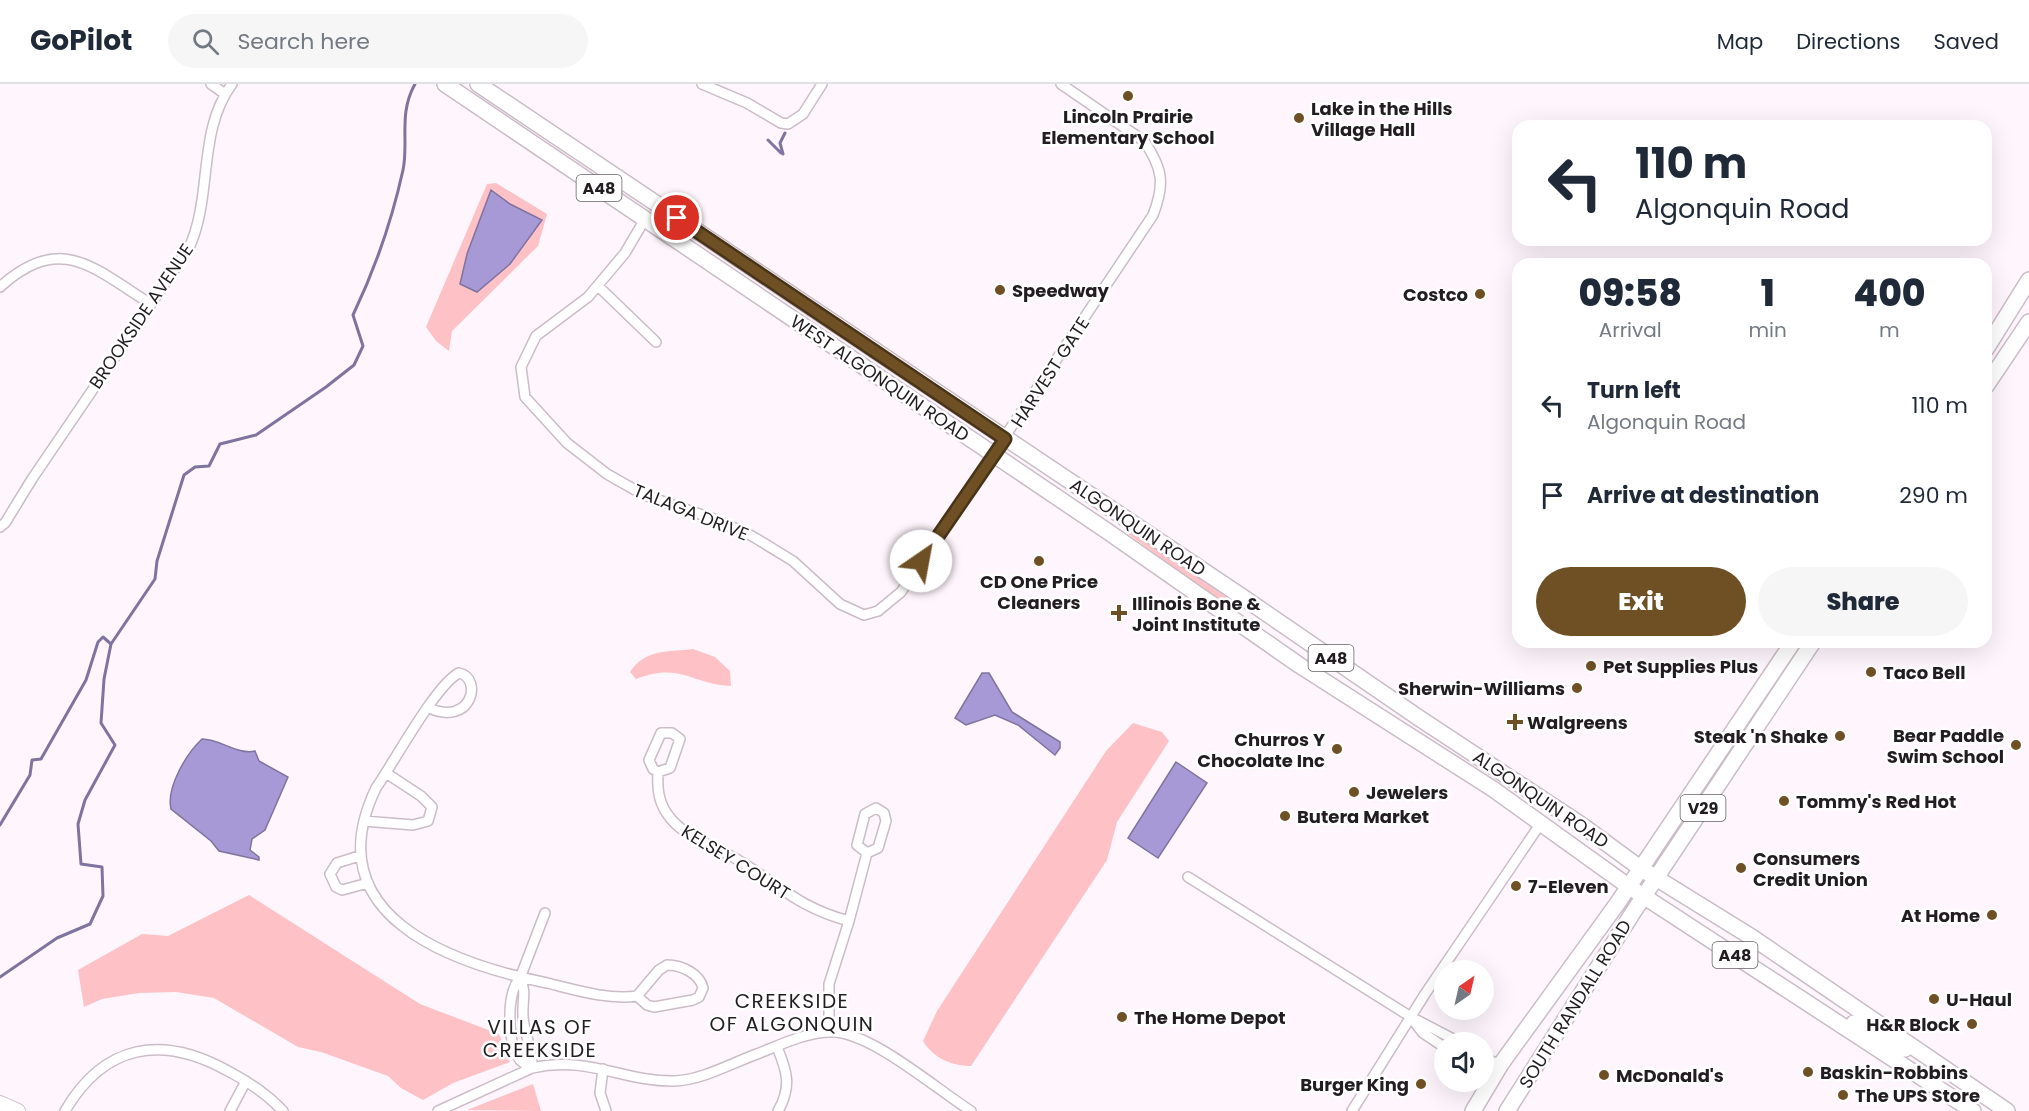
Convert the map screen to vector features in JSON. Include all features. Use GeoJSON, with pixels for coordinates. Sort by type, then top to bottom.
{"type":"FeatureCollection","features":[{"type":"Feature","properties":{"kind":"main road","name":"WEST ALGONQUIN ROAD"},"geometry":{"type":"LineString","coordinates":[[445,84],[995,455],[1299,665],[1408,733],[1541,823],[1644,897],[1973,1111]]}},
{"type":"Feature","properties":{"kind":"main road","name":"ALGONQUIN ROAD"},"geometry":{"type":"LineString","coordinates":[[478,84],[1583,826],[1640,868],[1840,996],[2007,1111]]}},
{"type":"Feature","properties":{"kind":"main road"},"geometry":{"type":"LineString","coordinates":[[1992,339],[2029,280]]}},
{"type":"Feature","properties":{"kind":"main road"},"geometry":{"type":"LineString","coordinates":[[1992,377],[2029,322]]}},
{"type":"Feature","properties":{"kind":"main road","name":"V29"},"geometry":{"type":"LineString","coordinates":[[1628,886],[1789,648]]}},
{"type":"Feature","properties":{"kind":"main road","name":"V29"},"geometry":{"type":"LineString","coordinates":[[1644,897],[1809,648]]}},
{"type":"Feature","properties":{"kind":"main road","name":"SOUTH RANDALL ROAD"},"geometry":{"type":"LineString","coordinates":[[1494,1072],[1628,886]]}},
{"type":"Feature","properties":{"kind":"main road","name":"SOUTH RANDALL ROAD"},"geometry":{"type":"LineString","coordinates":[[1507,1111],[1644,897]]}},
{"type":"Feature","properties":{"kind":"main road"},"geometry":{"type":"LineString","coordinates":[[1744,960],[1823,1000],[1832,1001],[1840,996]]}},
{"type":"Feature","properties":{"kind":"main road"},"geometry":{"type":"LineString","coordinates":[[1825,1014],[1850,1021],[1930,1065],[1942,1065]]}},
{"type":"Feature","properties":{"kind":"main road","name":"SOUTH RANDALL ROAD"},"geometry":{"type":"LineString","coordinates":[[1473,1111],[1481,1092]]}},
{"type":"Feature","properties":{"kind":"street"},"geometry":{"type":"LineString","coordinates":[[211,84],[225,94]]}},
{"type":"Feature","properties":{"kind":"street","name":"BROOKSIDE AVENUE"},"geometry":{"type":"LineString","coordinates":[[0,527],[5,523],[189,248],[197,231],[211,129],[225,94],[232,84]]}},
{"type":"Feature","properties":{"kind":"street"},"geometry":{"type":"LineString","coordinates":[[702,84],[747,104],[781,123],[788,124],[803,114],[822,84]]}},
{"type":"Feature","properties":{"kind":"street","name":"HARVEST GATE"},"geometry":{"type":"LineString","coordinates":[[1005,439],[1153,215],[1162,180],[1154,156],[1144,141],[1061,84]]}},
{"type":"Feature","properties":{"kind":"street","name":"TALAGA DRIVE"},"geometry":{"type":"LineString","coordinates":[[645,219],[625,253],[588,297],[536,336],[521,367],[525,397],[536,411],[567,443],[614,478],[644,495],[717,520],[752,536],[793,561],[840,604],[864,615],[885,607],[901,592],[1005,439]]}},
{"type":"Feature","properties":{"kind":"street"},"geometry":{"type":"LineString","coordinates":[[0,287],[19,270],[40,260],[58,258],[82,261],[151,304]]}},
{"type":"Feature","properties":{"kind":"street"},"geometry":{"type":"LineString","coordinates":[[598,286],[656,342]]}},
{"type":"Feature","properties":{"kind":"street"},"geometry":{"type":"LineString","coordinates":[[429,708],[444,713],[459,711],[470,694],[472,686],[469,679],[463,674],[451,677],[429,708],[386,773],[370,802],[364,821],[359,856],[368,883],[383,909],[401,926],[418,937],[471,963],[520,978],[604,995],[637,996],[647,1005],[665,1006],[699,997],[704,988],[699,977],[667,965],[658,970],[637,996]]}},
{"type":"Feature","properties":{"kind":"street","name":"KELSEY COURT"},"geometry":{"type":"LineString","coordinates":[[658,772],[657,794],[669,817],[678,828],[743,863],[798,902],[849,921]]}},
{"type":"Feature","properties":{"kind":"street"},"geometry":{"type":"LineString","coordinates":[[364,821],[413,825],[428,821],[432,807],[421,796],[386,773]]}},
{"type":"Feature","properties":{"kind":"street"},"geometry":{"type":"LineString","coordinates":[[876,808],[884,813],[886,821],[878,848],[867,853],[857,845],[865,814],[876,808]]}},
{"type":"Feature","properties":{"kind":"street"},"geometry":{"type":"LineString","coordinates":[[1352,1111],[1411,1017],[1541,823]]}},
{"type":"Feature","properties":{"kind":"street"},"geometry":{"type":"LineString","coordinates":[[829,1032],[829,984],[867,853]]}},
{"type":"Feature","properties":{"kind":"street"},"geometry":{"type":"LineString","coordinates":[[359,856],[337,863],[330,874],[332,880],[342,890],[368,883]]}},
{"type":"Feature","properties":{"kind":"street"},"geometry":{"type":"LineString","coordinates":[[1188,877],[1411,1017],[1440,1032]]}},
{"type":"Feature","properties":{"kind":"street"},"geometry":{"type":"LineString","coordinates":[[532,1068],[520,1059],[511,1028],[510,1001],[514,985],[520,978],[545,913]]}},
{"type":"Feature","properties":{"kind":"street"},"geometry":{"type":"LineString","coordinates":[[520,978],[526,989],[522,1013],[533,1054],[532,1068]]}},
{"type":"Feature","properties":{"kind":"street"},"geometry":{"type":"LineString","coordinates":[[1411,1017],[1423,1033],[1434,1040]]}},
{"type":"Feature","properties":{"kind":"street"},"geometry":{"type":"LineString","coordinates":[[438,1111],[532,1068],[573,1063],[648,1079],[675,1081],[829,1032],[860,1037],[971,1111]]}},
{"type":"Feature","properties":{"kind":"street"},"geometry":{"type":"LineString","coordinates":[[777,1047],[788,1079],[788,1090],[778,1111]]}},
{"type":"Feature","properties":{"kind":"street"},"geometry":{"type":"LineString","coordinates":[[65,1111],[80,1088],[100,1068],[135,1052],[165,1048],[194,1053],[261,1089],[283,1111]]}},
{"type":"Feature","properties":{"kind":"street"},"geometry":{"type":"LineString","coordinates":[[1494,1062],[1501,1064]]}},
{"type":"Feature","properties":{"kind":"street"},"geometry":{"type":"LineString","coordinates":[[603,1069],[600,1093],[606,1111]]}},
{"type":"Feature","properties":{"kind":"street"},"geometry":{"type":"LineString","coordinates":[[230,1111],[246,1081]]}},
{"type":"Feature","properties":{"kind":"street"},"geometry":{"type":"LineString","coordinates":[[0,1103],[18,1111]]}},
{"type":"Feature","properties":{"kind":"shaded area"},"geometry":{"type":"Polygon","coordinates":[[[496,183],[547,214],[538,246],[452,331],[449,351],[436,341],[426,327],[487,184],[496,183]]]}},
{"type":"Feature","properties":{"kind":"shaded area"},"geometry":{"type":"Polygon","coordinates":[[[491,190],[510,204],[542,220],[510,264],[477,292],[460,284],[467,254],[491,190]]]}},
{"type":"Feature","properties":{"kind":"shaded area"},"geometry":{"type":"Polygon","coordinates":[[[1129,532],[1240,599],[1233,610],[1128,534],[1129,532]]]}},
{"type":"Feature","properties":{"kind":"shaded area"},"geometry":{"type":"Polygon","coordinates":[[[693,649],[715,657],[730,671],[731,686],[705,682],[675,673],[651,674],[636,679],[630,672],[650,655],[693,649]]]}},
{"type":"Feature","properties":{"kind":"shaded area"},"geometry":{"type":"Polygon","coordinates":[[[982,673],[989,673],[1012,712],[1060,742],[1060,748],[1055,755],[1018,725],[995,715],[966,725],[955,718],[982,673]]]}},
{"type":"Feature","properties":{"kind":"shaded area"},"geometry":{"type":"Polygon","coordinates":[[[1133,723],[1162,732],[1169,741],[1117,822],[1107,860],[971,1066],[944,1060],[932,1052],[923,1041],[937,1011],[1106,751],[1133,723]]]}},
{"type":"Feature","properties":{"kind":"shaded area"},"geometry":{"type":"Polygon","coordinates":[[[202,739],[215,741],[242,751],[255,751],[259,761],[288,777],[265,830],[252,839],[250,850],[259,857],[259,860],[219,851],[211,841],[171,809],[171,791],[174,782],[190,753],[202,739]]]}},
{"type":"Feature","properties":{"kind":"shaded area"},"geometry":{"type":"Polygon","coordinates":[[[1176,762],[1207,783],[1158,858],[1128,838],[1176,762]]]}},
{"type":"Feature","properties":{"kind":"shaded area"},"geometry":{"type":"Polygon","coordinates":[[[249,895],[420,1004],[499,1034],[510,1062],[453,1083],[423,1100],[401,1088],[388,1076],[321,1052],[298,1047],[214,998],[176,992],[139,993],[102,999],[84,1007],[78,970],[142,934],[168,936],[249,895]]]}},
{"type":"Feature","properties":{"kind":"shaded area"},"geometry":{"type":"Polygon","coordinates":[[[533,1084],[541,1111],[467,1110],[533,1084]]]}},
{"type":"Feature","properties":{"kind":"waterway"},"geometry":{"type":"LineString","coordinates":[[0,977],[57,938],[90,924],[103,896],[102,867],[81,864],[78,824],[85,800],[115,745],[101,723],[104,679],[111,644],[155,579],[157,561],[184,475],[195,467],[209,466],[220,444],[256,435],[326,387],[354,365],[363,346],[353,315],[376,262],[394,207],[405,159],[405,117],[415,84]]}},
{"type":"Feature","properties":{"kind":"waterway"},"geometry":{"type":"LineString","coordinates":[[783,154],[780,143],[785,133]]}},
{"type":"Feature","properties":{"kind":"waterway"},"geometry":{"type":"LineString","coordinates":[[768,140],[781,153]]}},
{"type":"Feature","properties":{"kind":"waterway"},"geometry":{"type":"LineString","coordinates":[[0,825],[30,775],[32,760],[41,759],[86,680],[98,642],[103,637],[111,644]]}},
{"type":"Feature","properties":{"kind":"place","name":"Lincoln Prairie Elementary School"},"geometry":{"type":"Point","coordinates":[1128,96]}},
{"type":"Feature","properties":{"kind":"place","name":"Lake in the Hills Village Hall"},"geometry":{"type":"Point","coordinates":[1299,118]}},
{"type":"Feature","properties":{"kind":"place","name":"Speedway"},"geometry":{"type":"Point","coordinates":[1000,290]}},
{"type":"Feature","properties":{"kind":"place","name":"Costco"},"geometry":{"type":"Point","coordinates":[1480,294]}},
{"type":"Feature","properties":{"kind":"place","name":"CD One Price Cleaners"},"geometry":{"type":"Point","coordinates":[1039,561]}},
{"type":"Feature","properties":{"kind":"place","name":"Illinois Bone & Joint Institute"},"geometry":{"type":"Point","coordinates":[1119,613]}},
{"type":"Feature","properties":{"kind":"place","name":"Pet Supplies Plus"},"geometry":{"type":"Point","coordinates":[1591,666]}},
{"type":"Feature","properties":{"kind":"place","name":"Taco Bell"},"geometry":{"type":"Point","coordinates":[1871,672]}},
{"type":"Feature","properties":{"kind":"place","name":"Sherwin-Williams"},"geometry":{"type":"Point","coordinates":[1577,688]}},
{"type":"Feature","properties":{"kind":"place","name":"Walgreens"},"geometry":{"type":"Point","coordinates":[1515,722]}},
{"type":"Feature","properties":{"kind":"place","name":"Steak 'n Shake"},"geometry":{"type":"Point","coordinates":[1840,736]}},
{"type":"Feature","properties":{"kind":"place","name":"Bear Paddle Swim School"},"geometry":{"type":"Point","coordinates":[2016,745]}},
{"type":"Feature","properties":{"kind":"place","name":"Churros Y Chocolate Inc"},"geometry":{"type":"Point","coordinates":[1337,749]}},
{"type":"Feature","properties":{"kind":"place","name":"Jewelers"},"geometry":{"type":"Point","coordinates":[1354,792]}},
{"type":"Feature","properties":{"kind":"place","name":"Tommy's Red Hot"},"geometry":{"type":"Point","coordinates":[1784,801]}},
{"type":"Feature","properties":{"kind":"place","name":"Butera Market"},"geometry":{"type":"Point","coordinates":[1285,816]}},
{"type":"Feature","properties":{"kind":"place","name":"Consumers Credit Union"},"geometry":{"type":"Point","coordinates":[1741,868]}},
{"type":"Feature","properties":{"kind":"place","name":"7-Eleven"},"geometry":{"type":"Point","coordinates":[1516,886]}},
{"type":"Feature","properties":{"kind":"place","name":"At Home"},"geometry":{"type":"Point","coordinates":[1992,915]}},
{"type":"Feature","properties":{"kind":"place","name":"U-Haul"},"geometry":{"type":"Point","coordinates":[1934,999]}},
{"type":"Feature","properties":{"kind":"place","name":"The Home Depot"},"geometry":{"type":"Point","coordinates":[1122,1017]}},
{"type":"Feature","properties":{"kind":"place","name":"H&R Block"},"geometry":{"type":"Point","coordinates":[1972,1024]}},
{"type":"Feature","properties":{"kind":"place","name":"Baskin-Robbins"},"geometry":{"type":"Point","coordinates":[1808,1072]}},
{"type":"Feature","properties":{"kind":"place","name":"McDonald's"},"geometry":{"type":"Point","coordinates":[1604,1075]}},
{"type":"Feature","properties":{"kind":"place","name":"Burger King"},"geometry":{"type":"Point","coordinates":[1421,1084]}},
{"type":"Feature","properties":{"kind":"place","name":"The UPS Store"},"geometry":{"type":"Point","coordinates":[1843,1095]}},
{"type":"Feature","properties":{"kind":"district","name":"CREEKSIDE OF ALGONQUIN"},"geometry":{"type":"Point","coordinates":[792,1012]}},
{"type":"Feature","properties":{"kind":"district","name":"VILLAS OF CREEKSIDE"},"geometry":{"type":"Point","coordinates":[540,1038]}},
{"type":"Feature","properties":{"kind":"route"},"geometry":{"type":"LineString","coordinates":[[677,218],[1005,439],[921,561]]}}]}
